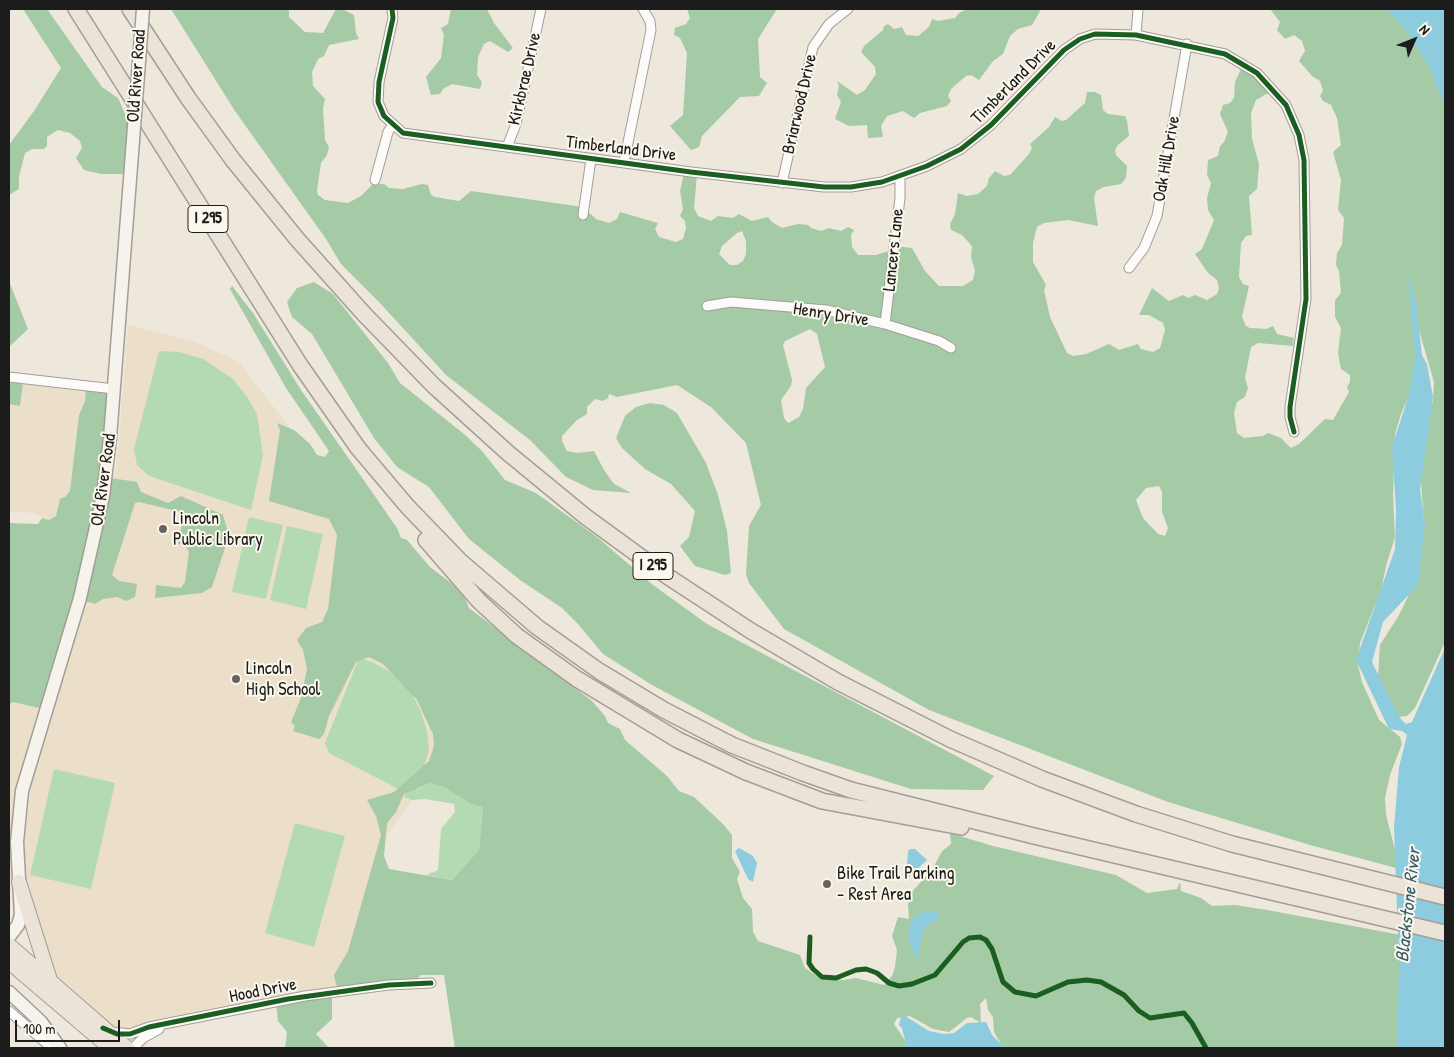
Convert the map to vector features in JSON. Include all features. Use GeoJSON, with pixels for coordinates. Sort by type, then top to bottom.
{"type":"FeatureCollection","features":[{"type":"Feature","properties":{"kind":"highway","name":"I 295"},"geometry":{"type":"LineString","coordinates":[[76,9],[278,329],[385,492],[494,616],[566,672],[656,727],[741,770],[830,804],[1095,850],[1445,933]]}},
{"type":"Feature","properties":{"kind":"highway","name":"I 295"},"geometry":{"type":"LineString","coordinates":[[130,9],[188,98],[233,160],[280,220],[346,296],[416,368],[496,442],[573,507],[654,567],[794,657],[860,694],[973,749],[1066,788],[1161,822],[1256,851],[1445,897]]}},
{"type":"Feature","properties":{"kind":"main road","name":"Old River Road"},"geometry":{"type":"LineString","coordinates":[[9,937],[21,918],[17,833],[21,798],[95,540],[107,469],[143,9]]}},
{"type":"Feature","properties":{"kind":"main road"},"geometry":{"type":"LineString","coordinates":[[19,882],[44,967],[53,984]]}},
{"type":"Feature","properties":{"kind":"main road"},"geometry":{"type":"LineString","coordinates":[[9,945],[127,1048]]}},
{"type":"Feature","properties":{"kind":"main road"},"geometry":{"type":"LineString","coordinates":[[9,962],[110,1048]]}},
{"type":"Feature","properties":{"kind":"main road"},"geometry":{"type":"LineString","coordinates":[[9,992],[49,1032],[60,1048]]}},
{"type":"Feature","properties":{"kind":"street"},"geometry":{"type":"LineString","coordinates":[[375,180],[388,132],[392,126],[384,116],[378,102],[378,93],[393,18],[392,9]]}},
{"type":"Feature","properties":{"kind":"street","name":"Kirkbrae Drive"},"geometry":{"type":"LineString","coordinates":[[392,126],[403,134],[413,136],[507,147],[516,124],[541,9]]}},
{"type":"Feature","properties":{"kind":"street"},"geometry":{"type":"LineString","coordinates":[[624,162],[652,30],[643,9]]}},
{"type":"Feature","properties":{"kind":"street","name":"Briarwood Drive"},"geometry":{"type":"LineString","coordinates":[[782,183],[813,47],[829,24],[848,9]]}},
{"type":"Feature","properties":{"kind":"street"},"geometry":{"type":"LineString","coordinates":[[1136,35],[1138,9]]}},
{"type":"Feature","properties":{"kind":"street","name":"Timberland Drive"},"geometry":{"type":"LineString","coordinates":[[507,147],[782,183],[851,187],[900,177],[946,157],[976,138],[1020,98],[1064,50],[1080,39],[1095,34],[1136,35],[1187,44],[1225,54],[1257,73],[1286,105],[1299,135],[1304,160],[1306,299],[1290,407],[1294,432]]}},
{"type":"Feature","properties":{"kind":"street","name":"Oak Hill Drive"},"geometry":{"type":"LineString","coordinates":[[1130,268],[1148,240],[1157,216],[1187,44]]}},
{"type":"Feature","properties":{"kind":"street"},"geometry":{"type":"LineString","coordinates":[[583,215],[591,159]]}},
{"type":"Feature","properties":{"kind":"street","name":"Lancers Lane"},"geometry":{"type":"LineString","coordinates":[[885,324],[900,198],[900,177]]}},
{"type":"Feature","properties":{"kind":"street","name":"Henry Drive"},"geometry":{"type":"LineString","coordinates":[[707,306],[731,302],[811,308],[885,324],[951,348]]}},
{"type":"Feature","properties":{"kind":"street"},"geometry":{"type":"LineString","coordinates":[[9,377],[114,389]]}},
{"type":"Feature","properties":{"kind":"street","name":"Hood Drive"},"geometry":{"type":"LineString","coordinates":[[103,1028],[126,1035],[149,1027],[163,1026],[288,999],[389,986],[431,983]]}},
{"type":"Feature","properties":{"kind":"street"},"geometry":{"type":"LineString","coordinates":[[9,1011],[52,1048]]}},
{"type":"Feature","properties":{"kind":"street","name":"Hood Drive"},"geometry":{"type":"LineString","coordinates":[[133,1048],[149,1034],[163,1026]]}},
{"type":"Feature","properties":{"kind":"shaded area","name":"Lincoln High School"},"geometry":{"type":"Polygon","coordinates":[[[128,325],[196,342],[239,362],[299,440],[387,660],[430,708],[436,751],[424,784],[386,837],[335,989],[278,996],[133,1031],[116,1029],[54,979],[27,883],[24,841],[31,787],[96,569],[111,505],[119,440],[128,325]]]}},
{"type":"Feature","properties":{"kind":"shaded area"},"geometry":{"type":"Polygon","coordinates":[[[23,380],[86,387],[85,401],[79,415],[70,491],[65,497],[60,499],[56,516],[49,520],[34,513],[9,511],[9,404],[20,406],[23,380]]]}},
{"type":"Feature","properties":{"kind":"shaded area"},"geometry":{"type":"Polygon","coordinates":[[[13,702],[44,709],[30,754],[17,888],[9,888],[9,705],[13,702]]]}},
{"type":"Feature","properties":{"kind":"green space"},"geometry":{"type":"Polygon","coordinates":[[[23,9],[47,9],[102,87],[118,98],[130,125],[128,174],[101,174],[84,170],[76,158],[82,148],[80,141],[70,133],[58,130],[47,137],[47,146],[44,149],[32,149],[25,153],[19,177],[19,189],[9,195],[9,145],[34,111],[61,68],[23,9]]]}},
{"type":"Feature","properties":{"kind":"green space"},"geometry":{"type":"Polygon","coordinates":[[[171,9],[289,9],[289,17],[305,32],[323,33],[336,9],[342,9],[354,15],[356,33],[359,39],[329,45],[324,56],[318,59],[312,72],[313,86],[325,99],[323,108],[325,140],[329,147],[327,155],[321,163],[317,190],[318,195],[325,200],[348,203],[361,196],[373,184],[384,184],[389,188],[403,189],[422,184],[428,185],[431,195],[435,197],[459,201],[471,191],[583,207],[596,219],[609,223],[617,219],[620,212],[658,223],[655,229],[659,237],[676,242],[683,239],[686,228],[685,221],[680,216],[683,209],[680,191],[684,173],[697,174],[694,208],[698,216],[711,221],[718,216],[733,218],[739,214],[752,221],[768,217],[782,228],[798,224],[808,225],[821,231],[829,228],[841,231],[848,227],[854,230],[851,235],[852,247],[858,255],[876,255],[892,250],[894,246],[912,248],[925,271],[939,286],[963,286],[973,280],[975,270],[971,258],[972,246],[962,235],[951,230],[950,224],[955,214],[958,193],[967,196],[978,194],[987,186],[989,178],[995,171],[1004,176],[1010,175],[1029,154],[1032,148],[1030,144],[1049,127],[1055,117],[1062,121],[1066,120],[1085,103],[1087,92],[1095,92],[1101,95],[1103,110],[1108,114],[1125,116],[1127,121],[1129,136],[1115,150],[1116,155],[1127,166],[1126,178],[1121,184],[1104,187],[1096,191],[1094,198],[1098,226],[1068,220],[1044,223],[1037,227],[1033,243],[1033,262],[1046,285],[1044,290],[1050,317],[1067,353],[1073,356],[1086,354],[1109,344],[1119,350],[1138,344],[1141,349],[1153,352],[1160,348],[1165,330],[1163,323],[1149,315],[1139,315],[1152,288],[1169,301],[1183,295],[1188,298],[1195,295],[1207,300],[1217,294],[1219,288],[1217,280],[1208,273],[1195,254],[1202,249],[1214,220],[1208,210],[1207,198],[1211,183],[1207,175],[1208,160],[1218,156],[1220,146],[1228,132],[1220,114],[1223,105],[1230,103],[1234,98],[1235,82],[1242,67],[1245,67],[1270,92],[1256,100],[1251,113],[1252,139],[1259,164],[1257,189],[1249,196],[1252,235],[1246,236],[1241,243],[1239,277],[1243,284],[1249,286],[1242,317],[1246,326],[1250,328],[1266,329],[1273,326],[1277,334],[1294,338],[1293,346],[1258,343],[1251,347],[1245,378],[1248,388],[1245,397],[1237,402],[1234,413],[1237,433],[1244,438],[1263,436],[1268,433],[1281,438],[1291,448],[1299,444],[1325,419],[1333,420],[1349,392],[1347,387],[1350,382],[1350,375],[1341,369],[1338,353],[1341,328],[1335,317],[1335,300],[1341,293],[1339,271],[1336,265],[1337,253],[1342,245],[1344,218],[1338,210],[1341,180],[1333,152],[1341,145],[1337,118],[1331,105],[1323,101],[1320,96],[1323,90],[1320,81],[1312,76],[1299,61],[1305,51],[1302,41],[1294,35],[1285,39],[1277,30],[1280,22],[1270,9],[1387,9],[1414,38],[1445,96],[1445,642],[1415,708],[1407,716],[1398,717],[1378,676],[1380,645],[1399,615],[1415,582],[1424,521],[1419,458],[1422,438],[1433,401],[1434,382],[1419,330],[1412,389],[1395,434],[1393,495],[1395,537],[1381,590],[1360,643],[1358,665],[1362,682],[1379,720],[1400,737],[1402,744],[1390,775],[1385,798],[1386,815],[1400,869],[1310,845],[1168,802],[929,710],[784,629],[749,583],[746,574],[749,526],[761,505],[746,443],[711,407],[677,385],[617,397],[609,394],[608,398],[603,401],[595,399],[587,407],[587,414],[577,420],[562,436],[562,441],[567,451],[577,453],[594,451],[614,484],[631,493],[593,490],[566,477],[530,440],[446,375],[341,264],[326,239],[235,111],[171,9]],[[742,231],[722,246],[719,254],[730,265],[737,265],[743,261],[746,254],[746,241],[742,231]],[[810,329],[785,341],[783,345],[792,380],[791,386],[781,400],[784,418],[788,423],[799,417],[803,409],[806,388],[825,367],[817,334],[810,329]],[[1159,486],[1146,488],[1136,500],[1143,518],[1158,534],[1165,536],[1168,528],[1162,512],[1162,492],[1159,486]]]}},
{"type":"Feature","properties":{"kind":"green space"},"geometry":{"type":"Polygon","coordinates":[[[451,9],[487,9],[494,23],[513,48],[508,52],[490,41],[484,44],[478,57],[477,75],[482,82],[480,89],[452,84],[443,89],[440,94],[431,95],[426,77],[441,58],[444,35],[441,28],[448,24],[451,9]]]}},
{"type":"Feature","properties":{"kind":"green space"},"geometry":{"type":"Polygon","coordinates":[[[687,9],[777,9],[758,39],[760,77],[767,83],[759,96],[740,97],[702,136],[699,147],[691,150],[670,126],[683,115],[687,53],[680,38],[674,35],[675,28],[686,24],[690,18],[687,9]]]}},
{"type":"Feature","properties":{"kind":"green space"},"geometry":{"type":"Polygon","coordinates":[[[967,9],[1039,9],[1040,11],[1032,25],[1018,29],[1010,36],[1003,54],[993,61],[979,80],[971,75],[966,76],[951,89],[948,96],[951,101],[947,106],[920,113],[914,118],[903,111],[887,116],[881,126],[883,137],[868,138],[867,125],[849,126],[835,119],[841,102],[837,95],[839,86],[837,81],[857,95],[865,90],[876,74],[875,67],[861,52],[864,46],[883,30],[884,26],[888,24],[894,29],[902,27],[906,35],[918,36],[929,27],[932,19],[938,21],[955,18],[959,13],[967,9]]]}},
{"type":"Feature","properties":{"kind":"green space"},"geometry":{"type":"Polygon","coordinates":[[[9,281],[28,329],[9,347],[9,281]]]}},
{"type":"Feature","properties":{"kind":"green space"},"geometry":{"type":"Polygon","coordinates":[[[314,282],[333,294],[388,363],[400,383],[464,434],[482,451],[505,480],[536,493],[597,537],[653,585],[707,624],[994,776],[983,790],[911,789],[753,739],[652,685],[603,654],[562,608],[520,580],[469,539],[429,487],[397,467],[374,438],[312,334],[292,317],[287,302],[297,288],[314,282]]]}},
{"type":"Feature","properties":{"kind":"green space"},"geometry":{"type":"Polygon","coordinates":[[[232,286],[253,313],[301,390],[397,528],[401,538],[407,540],[430,567],[451,583],[465,598],[469,608],[592,701],[605,716],[608,723],[620,729],[625,740],[667,776],[679,791],[694,797],[732,835],[732,858],[740,872],[737,879],[743,898],[752,909],[753,932],[758,941],[800,955],[805,968],[818,977],[844,980],[856,978],[884,985],[892,976],[895,967],[897,950],[892,936],[898,917],[909,919],[908,904],[911,893],[933,868],[942,851],[951,844],[950,833],[993,846],[1116,875],[1147,893],[1177,889],[1180,882],[1181,891],[1201,898],[1212,906],[1235,905],[1401,935],[1399,1048],[1003,1048],[994,1032],[993,1017],[988,1010],[986,998],[980,1004],[981,1023],[971,1017],[967,1018],[949,1032],[933,1029],[910,1016],[897,1018],[894,1024],[910,1048],[455,1048],[444,975],[421,975],[410,985],[338,992],[334,975],[348,951],[381,835],[376,816],[367,800],[394,792],[429,761],[434,746],[433,734],[417,700],[383,664],[369,657],[356,662],[329,716],[324,734],[319,739],[293,731],[295,726],[291,722],[301,698],[307,669],[303,650],[297,640],[306,628],[322,622],[328,609],[337,535],[329,519],[269,501],[280,430],[277,423],[294,430],[310,444],[317,455],[325,457],[329,451],[286,388],[230,289],[232,286]],[[430,783],[404,794],[396,812],[387,823],[384,856],[389,869],[452,880],[479,850],[483,807],[471,804],[444,787],[430,783]]]}},
{"type":"Feature","properties":{"kind":"green space"},"geometry":{"type":"Polygon","coordinates":[[[159,351],[179,352],[203,359],[233,379],[257,414],[263,455],[251,510],[149,476],[137,465],[134,449],[159,351]]]}},
{"type":"Feature","properties":{"kind":"green space"},"geometry":{"type":"Polygon","coordinates":[[[9,381],[23,382],[20,406],[9,404],[9,381]]]}},
{"type":"Feature","properties":{"kind":"green space"},"geometry":{"type":"Polygon","coordinates":[[[86,387],[111,388],[104,477],[137,482],[141,492],[168,503],[181,496],[223,515],[228,532],[227,542],[212,587],[202,593],[155,598],[156,585],[181,588],[185,582],[189,552],[185,544],[178,544],[184,516],[181,512],[139,502],[135,503],[112,575],[119,581],[137,584],[135,597],[126,601],[117,597],[103,599],[95,604],[78,599],[44,709],[13,702],[9,705],[9,523],[38,524],[42,518],[49,520],[56,516],[60,499],[65,497],[70,491],[79,415],[85,401],[86,387]]]}},
{"type":"Feature","properties":{"kind":"green space"},"geometry":{"type":"Polygon","coordinates":[[[650,403],[664,405],[677,413],[706,463],[718,495],[727,531],[731,573],[725,575],[695,566],[680,546],[689,537],[695,511],[671,484],[645,469],[622,448],[616,438],[625,416],[636,407],[650,403]]]}},
{"type":"Feature","properties":{"kind":"green space"},"geometry":{"type":"Polygon","coordinates":[[[249,517],[283,525],[266,599],[232,592],[249,517]]]}},
{"type":"Feature","properties":{"kind":"green space"},"geometry":{"type":"Polygon","coordinates":[[[287,526],[323,534],[306,609],[270,600],[287,526]]]}},
{"type":"Feature","properties":{"kind":"green space"},"geometry":{"type":"Polygon","coordinates":[[[359,658],[387,670],[401,681],[412,694],[421,712],[427,731],[429,751],[416,790],[430,783],[444,787],[471,804],[483,807],[479,850],[452,880],[426,875],[438,870],[441,829],[455,812],[454,804],[425,799],[412,800],[404,797],[406,793],[329,753],[325,743],[359,658]]]}},
{"type":"Feature","properties":{"kind":"green space"},"geometry":{"type":"Polygon","coordinates":[[[54,769],[115,783],[91,889],[30,875],[54,769]]]}},
{"type":"Feature","properties":{"kind":"green space"},"geometry":{"type":"Polygon","coordinates":[[[295,823],[345,836],[314,947],[265,933],[295,823]]]}},
{"type":"Feature","properties":{"kind":"green space"},"geometry":{"type":"Polygon","coordinates":[[[332,994],[332,1019],[316,1034],[329,1048],[285,1048],[287,1032],[278,1021],[276,1003],[332,994]]]}},
{"type":"Feature","properties":{"kind":"water"},"geometry":{"type":"Polygon","coordinates":[[[1387,9],[1445,9],[1445,108],[1430,69],[1410,35],[1387,9]]]}},
{"type":"Feature","properties":{"kind":"water","name":"Blackstone River"},"geometry":{"type":"Polygon","coordinates":[[[1408,275],[1416,303],[1422,355],[1427,364],[1433,397],[1420,489],[1425,525],[1418,585],[1383,622],[1372,662],[1399,717],[1406,724],[1412,722],[1445,648],[1445,1048],[1397,1048],[1399,967],[1394,827],[1399,767],[1407,735],[1402,731],[1389,729],[1356,660],[1395,549],[1396,510],[1392,446],[1409,395],[1415,355],[1408,275]]]}},
{"type":"Feature","properties":{"kind":"water"},"geometry":{"type":"Polygon","coordinates":[[[739,848],[753,856],[757,863],[753,882],[748,879],[735,851],[739,848]]]}},
{"type":"Feature","properties":{"kind":"water"},"geometry":{"type":"Polygon","coordinates":[[[915,849],[927,860],[906,880],[908,851],[915,849]]]}},
{"type":"Feature","properties":{"kind":"water"},"geometry":{"type":"Polygon","coordinates":[[[923,912],[938,912],[937,920],[926,926],[923,932],[917,961],[908,936],[911,920],[923,912]]]}},
{"type":"Feature","properties":{"kind":"water"},"geometry":{"type":"Polygon","coordinates":[[[905,1016],[929,1031],[944,1034],[954,1033],[967,1023],[986,1022],[992,1035],[1005,1048],[907,1048],[902,1028],[899,1025],[901,1017],[905,1016]]]}},
{"type":"Feature","properties":{"kind":"cycle path"},"geometry":{"type":"LineString","coordinates":[[392,9],[393,18],[379,82],[378,102],[384,116],[403,133],[691,172],[824,187],[851,187],[882,182],[927,166],[961,149],[991,125],[1064,50],[1080,39],[1095,34],[1136,35],[1225,54],[1257,73],[1286,105],[1299,135],[1304,160],[1306,299],[1290,407],[1290,417],[1294,432]]}},
{"type":"Feature","properties":{"kind":"cycle path"},"geometry":{"type":"LineString","coordinates":[[810,937],[809,963],[822,977],[836,978],[856,970],[866,969],[877,973],[889,983],[899,986],[912,984],[935,975],[963,942],[969,938],[980,937],[986,940],[992,949],[1003,982],[1015,992],[1036,996],[1068,982],[1087,980],[1101,982],[1124,995],[1139,1011],[1150,1018],[1184,1013],[1206,1048]]}},
{"type":"Feature","properties":{"kind":"cycle path"},"geometry":{"type":"LineString","coordinates":[[103,1028],[117,1034],[130,1034],[149,1027],[288,999],[389,985],[431,983]]}},
{"type":"Feature","properties":{"kind":"place","name":"Lincoln Public Library"},"geometry":{"type":"Point","coordinates":[163,529]}},
{"type":"Feature","properties":{"kind":"place","name":"Lincoln High School"},"geometry":{"type":"Point","coordinates":[236,679]}},
{"type":"Feature","properties":{"kind":"place","name":"Bike Trail Parking - Rest Area"},"geometry":{"type":"Point","coordinates":[827,884]}}]}
